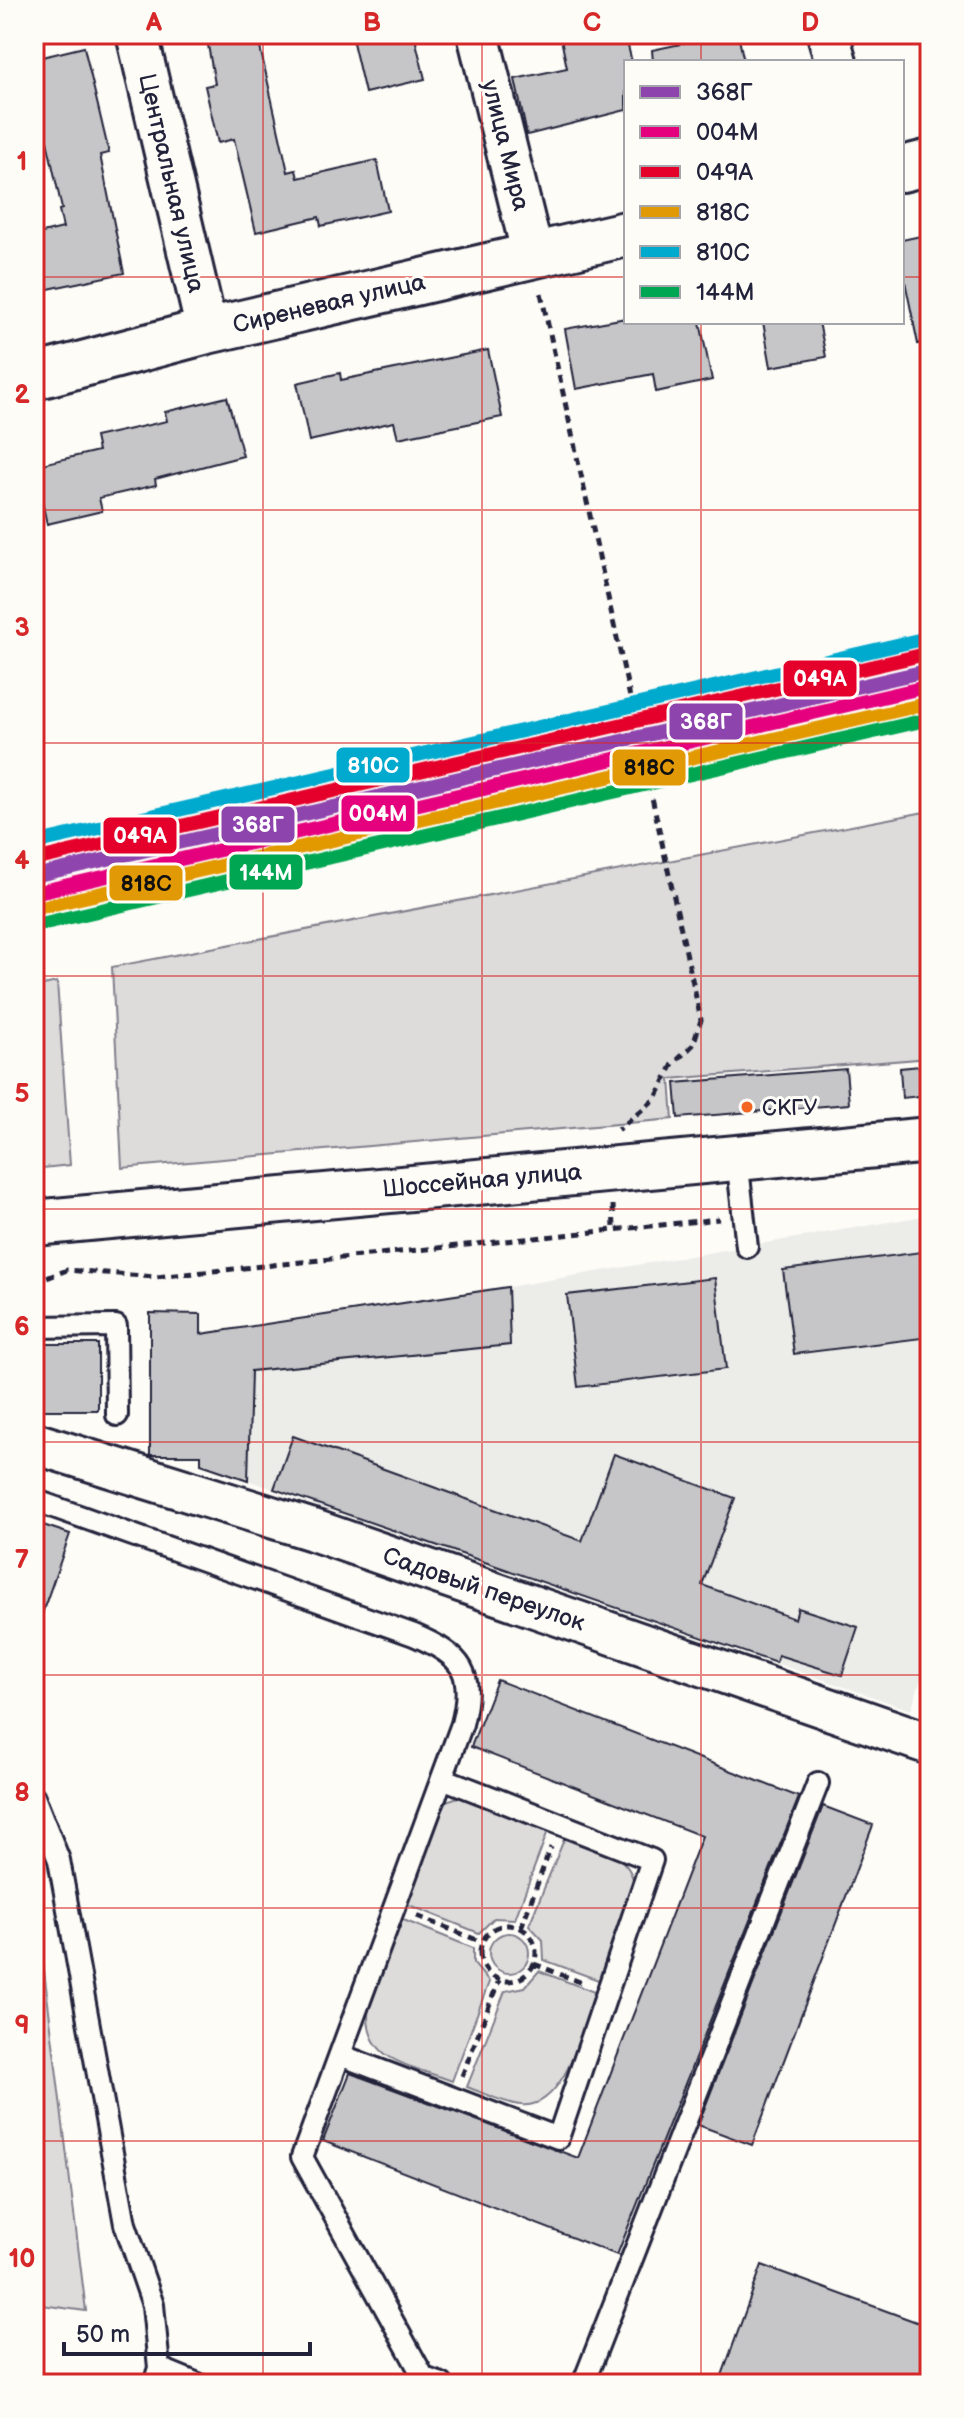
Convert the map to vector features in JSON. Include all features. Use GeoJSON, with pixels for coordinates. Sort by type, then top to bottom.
{"type":"FeatureCollection","features":[{"type":"Feature","properties":{"kind":"main road"},"geometry":{"type":"LineString","coordinates":[[904,168],[930,162]]}},
{"type":"Feature","properties":{"kind":"main road","name":"Сиреневая улица"},"geometry":{"type":"LineString","coordinates":[[34,377],[207,331],[624,234]]}},
{"type":"Feature","properties":{"kind":"main road","name":"Шоссейная улица"},"geometry":{"type":"LineString","coordinates":[[34,1223],[930,1140]]}},
{"type":"Feature","properties":{"kind":"street","name":"Центральная улица"},"geometry":{"type":"LineString","coordinates":[[137,34],[207,331]]}},
{"type":"Feature","properties":{"kind":"street","name":"улица Мира"},"geometry":{"type":"LineString","coordinates":[[478,34],[533,256]]}},
{"type":"Feature","properties":{"kind":"street"},"geometry":{"type":"LineString","coordinates":[[828,34],[835,60]]}},
{"type":"Feature","properties":{"kind":"street","name":"Садовый переулок"},"geometry":{"type":"LineString","coordinates":[[34,1443],[313,1530],[930,1744]]}},
{"type":"Feature","properties":{"kind":"lane"},"geometry":{"type":"LineString","coordinates":[[737,1158],[747,1247]]}},
{"type":"Feature","properties":{"kind":"lane"},"geometry":{"type":"LineString","coordinates":[[34,1327],[116,1326],[117,1415]]}},
{"type":"Feature","properties":{"kind":"lane"},"geometry":{"type":"LineString","coordinates":[[34,1500],[440,1646],[463,1669],[469,1695],[442,1778],[302,2157],[424,2378],[442,2384]]}},
{"type":"Feature","properties":{"kind":"lane"},"geometry":{"type":"LineString","coordinates":[[340,2055],[558,2138],[652,1860],[442,1778]]}},
{"type":"Feature","properties":{"kind":"lane"},"geometry":{"type":"LineString","coordinates":[[583,2384],[818,1783]]}},
{"type":"Feature","properties":{"kind":"lane"},"geometry":{"type":"LineString","coordinates":[[34,1797],[59,1860],[125,2224],[153,2305],[157,2376],[198,2384]]}},
{"type":"Feature","properties":{"kind":"path"},"geometry":{"type":"LineString","coordinates":[[533,256],[701,1020],[693,1045],[673,1064],[656,1098],[608,1139]]}},
{"type":"Feature","properties":{"kind":"path"},"geometry":{"type":"LineString","coordinates":[[34,927],[930,724]]}},
{"type":"Feature","properties":{"kind":"path"},"geometry":{"type":"LineString","coordinates":[[34,1283],[67,1270],[156,1277],[744,1217]]}},
{"type":"Feature","properties":{"kind":"path"},"geometry":{"type":"LineString","coordinates":[[521,1928],[560,1824]]}},
{"type":"Feature","properties":{"kind":"path"},"geometry":{"type":"LineString","coordinates":[[394,1907],[483,1942]]}},
{"type":"Feature","properties":{"kind":"path"},"geometry":{"type":"LineString","coordinates":[[499,1926],[521,1928],[533,1940],[534,1964],[518,1980],[499,1980],[484,1967],[480,1958],[483,1942],[499,1926]]}},
{"type":"Feature","properties":{"kind":"path"},"geometry":{"type":"LineString","coordinates":[[534,1964],[608,1992]]}},
{"type":"Feature","properties":{"kind":"path"},"geometry":{"type":"LineString","coordinates":[[454,2098],[499,1980]]}},
{"type":"Feature","properties":{"kind":"shaded area"},"geometry":{"type":"Polygon","coordinates":[[[930,811],[930,1058],[670,1079],[673,1119],[122,1168],[112,967],[930,811]]]}},
{"type":"Feature","properties":{"kind":"shaded area"},"geometry":{"type":"Polygon","coordinates":[[[57,982],[70,1165],[34,1169],[34,987],[57,982]]]}},
{"type":"Feature","properties":{"kind":"shaded area"},"geometry":{"type":"Polygon","coordinates":[[[930,1215],[930,1651],[911,1710],[201,1464],[201,1334],[508,1287],[930,1215]]]}},
{"type":"Feature","properties":{"kind":"shaded area"},"geometry":{"type":"Polygon","coordinates":[[[461,1796],[549,1828],[515,1919],[494,1918],[479,1933],[404,1903],[446,1801],[461,1796]]]}},
{"type":"Feature","properties":{"kind":"shaded area"},"geometry":{"type":"Polygon","coordinates":[[[565,1837],[618,1858],[626,1865],[634,1885],[601,1981],[544,1960],[543,1940],[529,1925],[565,1837]]]}},
{"type":"Feature","properties":{"kind":"shaded area"},"geometry":{"type":"Polygon","coordinates":[[[34,1889],[86,2311],[34,2304],[34,1889]]]}},
{"type":"Feature","properties":{"kind":"shaded area"},"geometry":{"type":"Polygon","coordinates":[[[401,1919],[473,1948],[473,1963],[489,1982],[452,2081],[388,2056],[375,2043],[369,2027],[368,2009],[372,1990],[401,1919]]]}},
{"type":"Feature","properties":{"kind":"shaded area"},"geometry":{"type":"Polygon","coordinates":[[[509,1933],[523,1939],[529,1953],[523,1967],[509,1973],[495,1967],[489,1953],[495,1939],[509,1933]]]}},
{"type":"Feature","properties":{"kind":"shaded area"},"geometry":{"type":"Polygon","coordinates":[[[539,1971],[597,1993],[579,2045],[561,2081],[549,2095],[536,2103],[521,2105],[467,2087],[505,1991],[525,1987],[539,1971]]]}},
{"type":"Feature","properties":{"kind":"building"},"geometry":{"type":"Polygon","coordinates":[[[206,34],[257,34],[288,172],[296,170],[298,178],[377,160],[388,211],[321,226],[319,217],[256,232],[234,139],[218,143],[205,86],[215,84],[206,34]]]}},
{"type":"Feature","properties":{"kind":"building"},"geometry":{"type":"Polygon","coordinates":[[[351,34],[414,34],[425,79],[365,93],[351,34]]]}},
{"type":"Feature","properties":{"kind":"building"},"geometry":{"type":"Polygon","coordinates":[[[560,34],[625,34],[632,60],[624,60],[624,111],[527,135],[515,79],[567,68],[560,34]]]}},
{"type":"Feature","properties":{"kind":"building"},"geometry":{"type":"Polygon","coordinates":[[[738,34],[744,60],[653,60],[652,50],[738,34]]]}},
{"type":"Feature","properties":{"kind":"building"},"geometry":{"type":"Polygon","coordinates":[[[84,47],[109,153],[100,155],[124,273],[34,292],[34,235],[63,228],[59,210],[62,209],[34,82],[34,59],[84,47]]]}},
{"type":"Feature","properties":{"kind":"building"},"geometry":{"type":"Polygon","coordinates":[[[930,234],[930,342],[918,344],[904,277],[904,240],[930,234]]]}},
{"type":"Feature","properties":{"kind":"building"},"geometry":{"type":"Polygon","coordinates":[[[624,318],[624,324],[700,324],[712,380],[656,392],[653,374],[576,389],[565,329],[624,318]]]}},
{"type":"Feature","properties":{"kind":"building"},"geometry":{"type":"Polygon","coordinates":[[[763,324],[819,324],[826,357],[771,367],[763,324]]]}},
{"type":"Feature","properties":{"kind":"building"},"geometry":{"type":"Polygon","coordinates":[[[488,350],[502,417],[398,438],[394,422],[309,441],[297,383],[340,373],[341,380],[488,350]]]}},
{"type":"Feature","properties":{"kind":"building"},"geometry":{"type":"Polygon","coordinates":[[[227,397],[243,456],[155,479],[156,485],[99,498],[102,511],[47,524],[34,466],[98,451],[95,437],[167,421],[165,412],[227,397]]]}},
{"type":"Feature","properties":{"kind":"building"},"geometry":{"type":"Polygon","coordinates":[[[930,1065],[930,1095],[902,1098],[900,1068],[930,1065]]]}},
{"type":"Feature","properties":{"kind":"building"},"geometry":{"type":"Polygon","coordinates":[[[846,1069],[849,1104],[678,1118],[675,1083],[846,1069]]]}},
{"type":"Feature","properties":{"kind":"building"},"geometry":{"type":"Polygon","coordinates":[[[921,1252],[930,1337],[794,1354],[783,1270],[921,1252]]]}},
{"type":"Feature","properties":{"kind":"building"},"geometry":{"type":"Polygon","coordinates":[[[715,1278],[726,1369],[578,1387],[567,1295],[715,1278]]]}},
{"type":"Feature","properties":{"kind":"building"},"geometry":{"type":"Polygon","coordinates":[[[508,1287],[510,1345],[251,1371],[248,1480],[201,1464],[201,1455],[150,1455],[150,1313],[201,1314],[201,1334],[508,1287]]]}},
{"type":"Feature","properties":{"kind":"building"},"geometry":{"type":"Polygon","coordinates":[[[34,1344],[98,1344],[98,1410],[34,1410],[34,1344]]]}},
{"type":"Feature","properties":{"kind":"building"},"geometry":{"type":"Polygon","coordinates":[[[293,1436],[582,1541],[614,1454],[735,1498],[702,1585],[795,1619],[798,1608],[858,1627],[842,1675],[778,1655],[776,1663],[274,1489],[293,1436]]]}},
{"type":"Feature","properties":{"kind":"building"},"geometry":{"type":"Polygon","coordinates":[[[34,1522],[70,1534],[38,1625],[34,1624],[34,1522]]]}},
{"type":"Feature","properties":{"kind":"building"},"geometry":{"type":"Polygon","coordinates":[[[497,1680],[799,1797],[617,2255],[323,2141],[350,2073],[578,2158],[702,1836],[471,1747],[497,1680]]]}},
{"type":"Feature","properties":{"kind":"building"},"geometry":{"type":"Polygon","coordinates":[[[823,1806],[873,1825],[752,2145],[698,2125],[823,1806]]]}},
{"type":"Feature","properties":{"kind":"building"},"geometry":{"type":"Polygon","coordinates":[[[762,2265],[930,2327],[930,2384],[719,2384],[762,2265]]]}},
{"type":"Feature","properties":{"kind":"transit line","name":"810С"},"geometry":{"type":"LineString","coordinates":[[34,843],[923,639]]}},
{"type":"Feature","properties":{"kind":"transit line","name":"049А"},"geometry":{"type":"LineString","coordinates":[[34,860],[926,654]]}},
{"type":"Feature","properties":{"kind":"transit line","name":"368Г"},"geometry":{"type":"LineString","coordinates":[[34,876],[930,670]]}},
{"type":"Feature","properties":{"kind":"transit line","name":"004М"},"geometry":{"type":"LineString","coordinates":[[38,892],[930,686]]}},
{"type":"Feature","properties":{"kind":"transit line","name":"818С"},"geometry":{"type":"LineString","coordinates":[[41,907],[930,703]]}},
{"type":"Feature","properties":{"kind":"transit line","name":"144М"},"geometry":{"type":"LineString","coordinates":[[45,923],[930,719]]}},
{"type":"Feature","properties":{"kind":"place","name":"СКГУ"},"geometry":{"type":"Point","coordinates":[747,1107]}}]}
